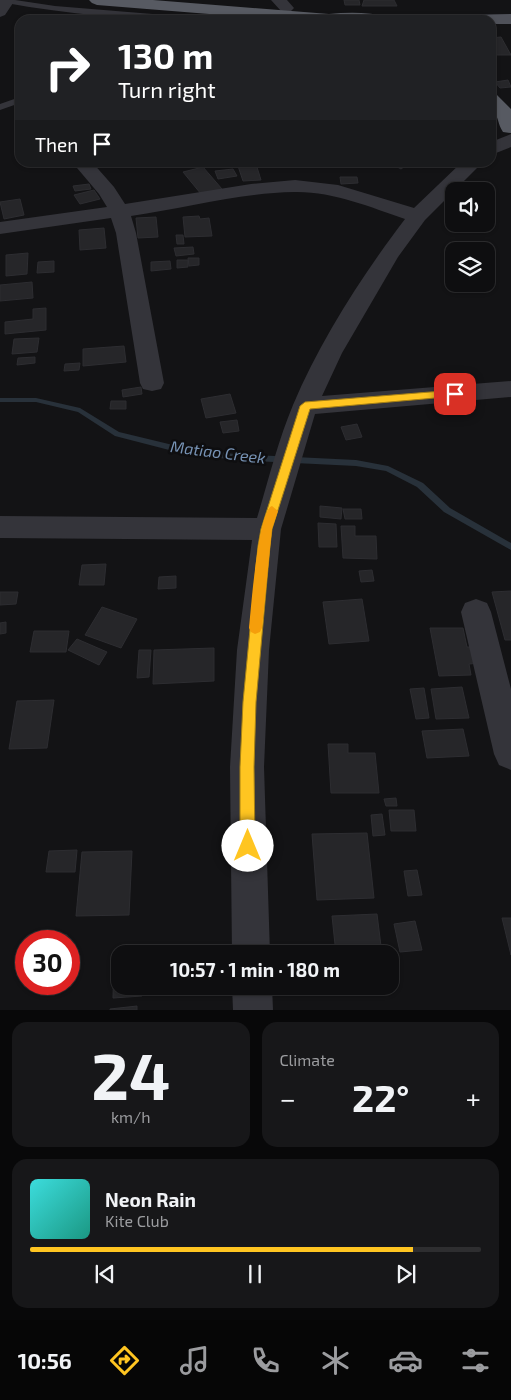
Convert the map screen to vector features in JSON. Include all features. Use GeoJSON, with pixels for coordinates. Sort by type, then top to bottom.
{"type":"FeatureCollection","features":[{"type":"Feature","properties":{"kind":"highway"},"geometry":{"type":"LineString","coordinates":[[97,0],[194,12],[251,15]]}},
{"type":"Feature","properties":{"kind":"highway"},"geometry":{"type":"LineString","coordinates":[[176,0],[194,12],[282,4],[343,15]]}},
{"type":"Feature","properties":{"kind":"highway"},"geometry":{"type":"LineString","coordinates":[[496,104],[507,115],[510,132]]}},
{"type":"Feature","properties":{"kind":"highway"},"geometry":{"type":"LineString","coordinates":[[496,122],[510,132]]}},
{"type":"Feature","properties":{"kind":"main road"},"geometry":{"type":"LineString","coordinates":[[496,19],[511,18]]}},
{"type":"Feature","properties":{"kind":"main road"},"geometry":{"type":"LineString","coordinates":[[496,26],[511,26]]}},
{"type":"Feature","properties":{"kind":"street"},"geometry":{"type":"LineString","coordinates":[[496,145],[510,132]]}},
{"type":"Feature","properties":{"kind":"street"},"geometry":{"type":"LineString","coordinates":[[85,167],[107,191],[119,210],[126,233],[152,383]]}},
{"type":"Feature","properties":{"kind":"street"},"geometry":{"type":"LineString","coordinates":[[250,945],[248,758],[253,650],[267,529],[305,406],[330,353],[388,256],[418,216],[468,167]]}},
{"type":"Feature","properties":{"kind":"street"},"geometry":{"type":"LineString","coordinates":[[0,228],[157,206],[250,190],[295,186],[338,191],[418,216]]}},
{"type":"Feature","properties":{"kind":"street"},"geometry":{"type":"LineString","coordinates":[[305,406],[511,389]]}},
{"type":"Feature","properties":{"kind":"street"},"geometry":{"type":"LineString","coordinates":[[0,526],[267,529]]}},
{"type":"Feature","properties":{"kind":"street"},"geometry":{"type":"LineString","coordinates":[[476,612],[511,754]]}},
{"type":"Feature","properties":{"kind":"street"},"geometry":{"type":"LineString","coordinates":[[252,995],[252,1010]]}},
{"type":"Feature","properties":{"kind":"lane"},"geometry":{"type":"LineString","coordinates":[[4,4],[55,9],[194,12]]}},
{"type":"Feature","properties":{"kind":"lane"},"geometry":{"type":"LineString","coordinates":[[0,107],[15,102]]}},
{"type":"Feature","properties":{"kind":"building"},"geometry":{"type":"Polygon","coordinates":[[[344,0],[359,0],[360,5],[345,5],[344,0]]]}},
{"type":"Feature","properties":{"kind":"building"},"geometry":{"type":"Polygon","coordinates":[[[364,0],[394,0],[397,6],[362,6],[364,0]]]}},
{"type":"Feature","properties":{"kind":"building"},"geometry":{"type":"Polygon","coordinates":[[[501,37],[511,55],[496,55],[496,38],[501,37]]]}},
{"type":"Feature","properties":{"kind":"building"},"geometry":{"type":"Polygon","coordinates":[[[508,80],[511,87],[500,88],[496,82],[508,80]]]}},
{"type":"Feature","properties":{"kind":"building"},"geometry":{"type":"Polygon","coordinates":[[[203,167],[222,189],[201,194],[183,172],[203,167]]]}},
{"type":"Feature","properties":{"kind":"building"},"geometry":{"type":"Polygon","coordinates":[[[238,167],[257,167],[261,180],[243,181],[238,167]]]}},
{"type":"Feature","properties":{"kind":"building"},"geometry":{"type":"Polygon","coordinates":[[[233,169],[237,176],[218,179],[215,171],[233,169]]]}},
{"type":"Feature","properties":{"kind":"building"},"geometry":{"type":"Polygon","coordinates":[[[340,177],[357,177],[358,183],[341,184],[340,177]]]}},
{"type":"Feature","properties":{"kind":"building"},"geometry":{"type":"Polygon","coordinates":[[[89,184],[91,189],[75,191],[73,186],[89,184]]]}},
{"type":"Feature","properties":{"kind":"building"},"geometry":{"type":"Polygon","coordinates":[[[94,190],[100,199],[80,204],[74,195],[94,190]]]}},
{"type":"Feature","properties":{"kind":"building"},"geometry":{"type":"Polygon","coordinates":[[[20,199],[24,215],[4,219],[0,202],[20,199]]]}},
{"type":"Feature","properties":{"kind":"building"},"geometry":{"type":"Polygon","coordinates":[[[199,216],[200,219],[209,218],[212,236],[185,237],[183,217],[199,216]]]}},
{"type":"Feature","properties":{"kind":"building"},"geometry":{"type":"Polygon","coordinates":[[[156,217],[158,237],[138,238],[136,218],[156,217]]]}},
{"type":"Feature","properties":{"kind":"building"},"geometry":{"type":"Polygon","coordinates":[[[104,228],[106,248],[80,250],[79,230],[104,228]]]}},
{"type":"Feature","properties":{"kind":"building"},"geometry":{"type":"Polygon","coordinates":[[[176,235],[183,235],[184,244],[177,244],[176,235]]]}},
{"type":"Feature","properties":{"kind":"building"},"geometry":{"type":"Polygon","coordinates":[[[193,247],[194,254],[176,256],[174,248],[193,247]]]}},
{"type":"Feature","properties":{"kind":"building"},"geometry":{"type":"Polygon","coordinates":[[[28,253],[27,274],[6,276],[6,255],[28,253]]]}},
{"type":"Feature","properties":{"kind":"building"},"geometry":{"type":"Polygon","coordinates":[[[188,258],[199,258],[199,265],[189,266],[188,258]]]}},
{"type":"Feature","properties":{"kind":"building"},"geometry":{"type":"Polygon","coordinates":[[[177,260],[188,260],[188,267],[177,268],[177,260]]]}},
{"type":"Feature","properties":{"kind":"building"},"geometry":{"type":"Polygon","coordinates":[[[54,261],[54,272],[37,273],[38,262],[54,261]]]}},
{"type":"Feature","properties":{"kind":"building"},"geometry":{"type":"Polygon","coordinates":[[[170,261],[171,269],[151,271],[151,262],[170,261]]]}},
{"type":"Feature","properties":{"kind":"building"},"geometry":{"type":"Polygon","coordinates":[[[32,282],[33,298],[0,301],[0,285],[32,282]]]}},
{"type":"Feature","properties":{"kind":"building"},"geometry":{"type":"Polygon","coordinates":[[[46,308],[46,330],[5,334],[5,322],[33,319],[33,309],[46,308]]]}},
{"type":"Feature","properties":{"kind":"building"},"geometry":{"type":"Polygon","coordinates":[[[39,338],[37,352],[12,354],[14,339],[39,338]]]}},
{"type":"Feature","properties":{"kind":"building"},"geometry":{"type":"Polygon","coordinates":[[[124,346],[126,362],[83,366],[83,349],[124,346]]]}},
{"type":"Feature","properties":{"kind":"building"},"geometry":{"type":"Polygon","coordinates":[[[35,357],[35,363],[17,365],[18,358],[35,357]]]}},
{"type":"Feature","properties":{"kind":"building"},"geometry":{"type":"Polygon","coordinates":[[[80,363],[79,370],[64,371],[65,364],[80,363]]]}},
{"type":"Feature","properties":{"kind":"building"},"geometry":{"type":"Polygon","coordinates":[[[141,387],[142,394],[123,397],[122,390],[141,387]]]}},
{"type":"Feature","properties":{"kind":"building"},"geometry":{"type":"Polygon","coordinates":[[[230,394],[236,413],[206,418],[201,399],[230,394]]]}},
{"type":"Feature","properties":{"kind":"building"},"geometry":{"type":"Polygon","coordinates":[[[111,401],[126,401],[126,409],[110,409],[111,401]]]}},
{"type":"Feature","properties":{"kind":"building"},"geometry":{"type":"Polygon","coordinates":[[[237,420],[239,431],[223,433],[220,422],[237,420]]]}},
{"type":"Feature","properties":{"kind":"building"},"geometry":{"type":"Polygon","coordinates":[[[357,424],[362,437],[346,440],[341,427],[357,424]]]}},
{"type":"Feature","properties":{"kind":"building"},"geometry":{"type":"Polygon","coordinates":[[[320,506],[342,508],[341,519],[320,517],[320,506]]]}},
{"type":"Feature","properties":{"kind":"building"},"geometry":{"type":"Polygon","coordinates":[[[343,509],[361,509],[362,519],[345,519],[343,509]]]}},
{"type":"Feature","properties":{"kind":"building"},"geometry":{"type":"Polygon","coordinates":[[[318,523],[336,524],[337,547],[319,547],[318,523]]]}},
{"type":"Feature","properties":{"kind":"building"},"geometry":{"type":"Polygon","coordinates":[[[341,526],[355,526],[355,536],[376,536],[377,559],[343,558],[341,526]]]}},
{"type":"Feature","properties":{"kind":"building"},"geometry":{"type":"Polygon","coordinates":[[[106,564],[104,585],[79,585],[82,565],[106,564]]]}},
{"type":"Feature","properties":{"kind":"building"},"geometry":{"type":"Polygon","coordinates":[[[372,570],[374,581],[361,582],[359,571],[372,570]]]}},
{"type":"Feature","properties":{"kind":"building"},"geometry":{"type":"Polygon","coordinates":[[[176,576],[176,588],[158,589],[159,577],[176,576]]]}},
{"type":"Feature","properties":{"kind":"building"},"geometry":{"type":"Polygon","coordinates":[[[511,591],[511,640],[505,640],[492,592],[511,591]]]}},
{"type":"Feature","properties":{"kind":"building"},"geometry":{"type":"Polygon","coordinates":[[[0,592],[18,592],[16,604],[0,605],[0,592]]]}},
{"type":"Feature","properties":{"kind":"building"},"geometry":{"type":"Polygon","coordinates":[[[362,599],[369,641],[329,644],[323,602],[362,599]]]}},
{"type":"Feature","properties":{"kind":"building"},"geometry":{"type":"Polygon","coordinates":[[[102,607],[137,619],[121,648],[85,635],[102,607]]]}},
{"type":"Feature","properties":{"kind":"building"},"geometry":{"type":"Polygon","coordinates":[[[6,622],[6,633],[0,634],[0,623],[6,622]]]}},
{"type":"Feature","properties":{"kind":"building"},"geometry":{"type":"Polygon","coordinates":[[[430,628],[463,628],[467,647],[477,647],[480,663],[469,664],[471,675],[439,676],[430,628]]]}},
{"type":"Feature","properties":{"kind":"building"},"geometry":{"type":"Polygon","coordinates":[[[34,631],[69,631],[66,652],[30,652],[34,631]]]}},
{"type":"Feature","properties":{"kind":"building"},"geometry":{"type":"Polygon","coordinates":[[[77,639],[107,652],[99,665],[68,650],[77,639]]]}},
{"type":"Feature","properties":{"kind":"building"},"geometry":{"type":"Polygon","coordinates":[[[214,648],[214,681],[153,684],[154,650],[214,648]]]}},
{"type":"Feature","properties":{"kind":"building"},"geometry":{"type":"Polygon","coordinates":[[[139,650],[151,650],[149,677],[137,678],[139,650]]]}},
{"type":"Feature","properties":{"kind":"building"},"geometry":{"type":"Polygon","coordinates":[[[462,687],[469,718],[436,719],[431,689],[462,687]]]}},
{"type":"Feature","properties":{"kind":"building"},"geometry":{"type":"Polygon","coordinates":[[[424,688],[429,718],[416,719],[410,689],[424,688]]]}},
{"type":"Feature","properties":{"kind":"building"},"geometry":{"type":"Polygon","coordinates":[[[54,700],[47,748],[9,749],[17,701],[54,700]]]}},
{"type":"Feature","properties":{"kind":"building"},"geometry":{"type":"Polygon","coordinates":[[[463,729],[469,756],[427,758],[422,731],[463,729]]]}},
{"type":"Feature","properties":{"kind":"building"},"geometry":{"type":"Polygon","coordinates":[[[328,744],[348,744],[348,753],[375,753],[379,793],[331,793],[328,744]]]}},
{"type":"Feature","properties":{"kind":"building"},"geometry":{"type":"Polygon","coordinates":[[[396,798],[397,806],[386,806],[384,799],[396,798]]]}},
{"type":"Feature","properties":{"kind":"building"},"geometry":{"type":"Polygon","coordinates":[[[389,810],[414,810],[416,831],[391,831],[389,810]]]}},
{"type":"Feature","properties":{"kind":"building"},"geometry":{"type":"Polygon","coordinates":[[[382,814],[385,835],[373,836],[371,815],[382,814]]]}},
{"type":"Feature","properties":{"kind":"building"},"geometry":{"type":"Polygon","coordinates":[[[367,833],[374,898],[317,900],[312,834],[367,833]]]}},
{"type":"Feature","properties":{"kind":"building"},"geometry":{"type":"Polygon","coordinates":[[[77,850],[75,872],[46,872],[49,851],[77,850]]]}},
{"type":"Feature","properties":{"kind":"building"},"geometry":{"type":"Polygon","coordinates":[[[132,851],[129,915],[76,916],[82,852],[132,851]]]}},
{"type":"Feature","properties":{"kind":"building"},"geometry":{"type":"Polygon","coordinates":[[[417,870],[422,895],[408,896],[404,871],[417,870]]]}},
{"type":"Feature","properties":{"kind":"building"},"geometry":{"type":"Polygon","coordinates":[[[377,914],[381,945],[335,945],[332,916],[377,914]]]}},
{"type":"Feature","properties":{"kind":"building"},"geometry":{"type":"Polygon","coordinates":[[[502,918],[511,918],[511,955],[502,918]]]}},
{"type":"Feature","properties":{"kind":"building"},"geometry":{"type":"Polygon","coordinates":[[[415,921],[422,950],[400,952],[394,924],[415,921]]]}},
{"type":"Feature","properties":{"kind":"building"},"geometry":{"type":"Polygon","coordinates":[[[113,995],[142,995],[142,996],[113,998],[113,995]]]}},
{"type":"Feature","properties":{"kind":"building"},"geometry":{"type":"Polygon","coordinates":[[[137,1006],[137,1010],[110,1010],[110,1009],[137,1006]]]}},
{"type":"Feature","properties":{"kind":"waterway","name":"Matiao Creek"},"geometry":{"type":"LineString","coordinates":[[0,400],[36,400],[80,410],[117,434],[177,449],[234,457],[356,463],[388,469],[420,485],[447,510],[511,547]]}},
{"type":"Feature","properties":{"kind":"slow traffic"},"geometry":{"type":"LineString","coordinates":[[255,628],[267,529],[272,511]]}},
{"type":"Feature","properties":{"kind":"route"},"geometry":{"type":"LineString","coordinates":[[248,846],[247,767],[250,702],[264,546],[267,529],[291,447],[305,406],[455,394]]}}]}
